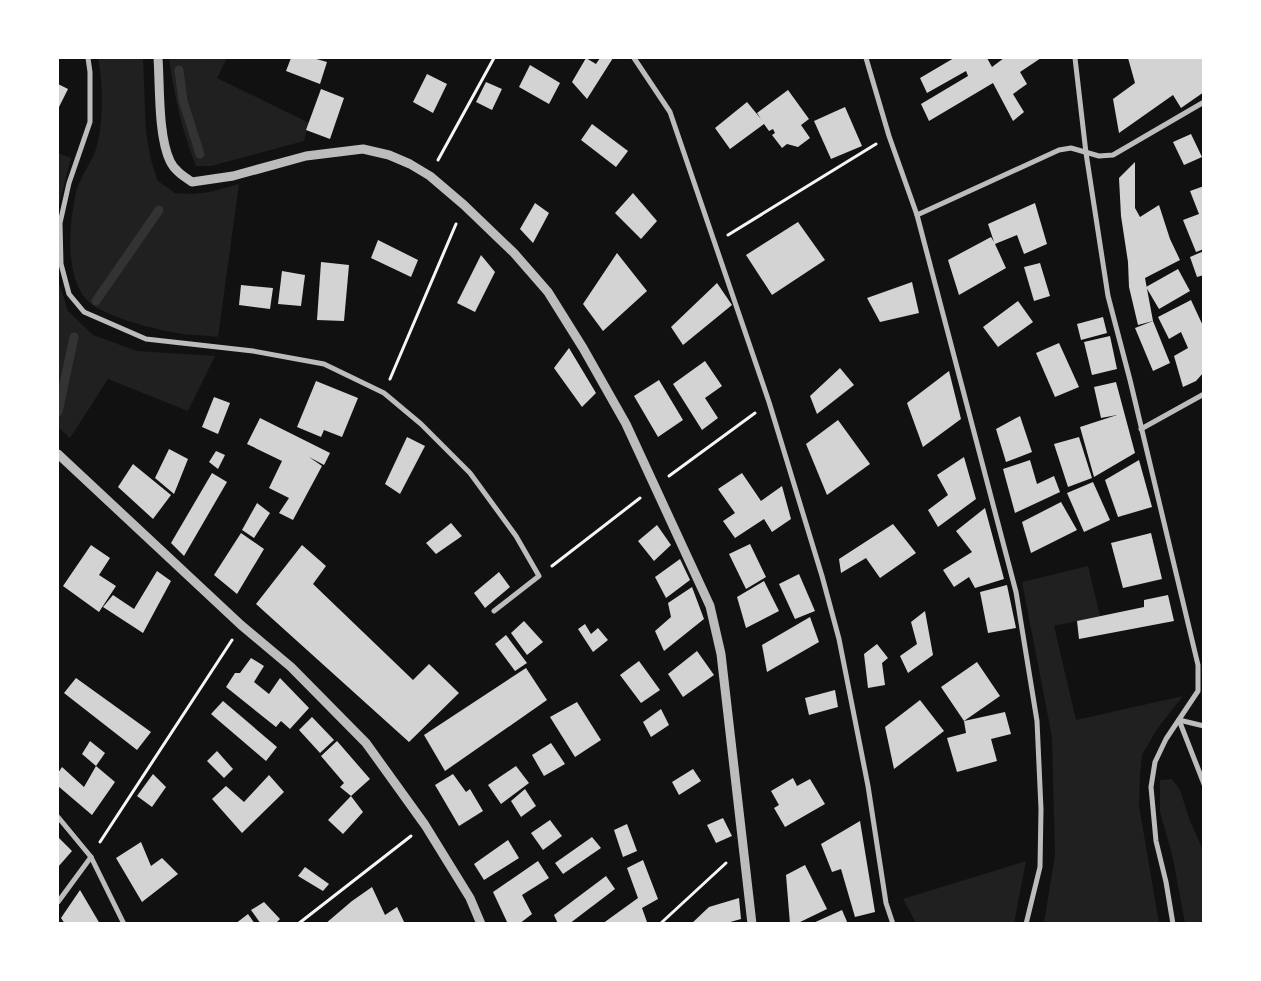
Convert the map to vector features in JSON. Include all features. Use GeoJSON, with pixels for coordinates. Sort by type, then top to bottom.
{"type":"FeatureCollection","features":[{"type":"Feature","properties":{"kind":"street"},"geometry":{"type":"LineString","coordinates":[[88,58],[90,72],[90,122],[70,183],[60,223],[61,264],[69,294],[84,312],[146,339],[253,351],[324,364],[384,393],[421,424],[470,473],[516,536],[539,576],[494,611]]}},
{"type":"Feature","properties":{"kind":"street"},"geometry":{"type":"LineString","coordinates":[[158,58],[163,138],[170,162],[178,173],[192,182],[233,176],[306,156],[363,149],[390,155],[430,176],[464,205],[514,253],[548,292],[583,348],[626,424],[710,606],[721,654],[752,924]]}},
{"type":"Feature","properties":{"kind":"street"},"geometry":{"type":"LineString","coordinates":[[634,58],[670,112],[769,402],[822,576],[839,639],[868,786],[886,902],[893,924]]}},
{"type":"Feature","properties":{"kind":"street"},"geometry":{"type":"LineString","coordinates":[[866,58],[889,136],[917,215],[1016,592],[1037,720],[1041,810],[1040,868],[1026,924]]}},
{"type":"Feature","properties":{"kind":"street"},"geometry":{"type":"LineString","coordinates":[[1075,58],[1086,153],[1108,296],[1198,665],[1198,692],[1166,739],[1155,762],[1151,787],[1156,841],[1166,882],[1173,924]]}},
{"type":"Feature","properties":{"kind":"street"},"geometry":{"type":"LineString","coordinates":[[917,215],[1059,150],[1071,148],[1099,156],[1113,155],[1204,102]]}},
{"type":"Feature","properties":{"kind":"street"},"geometry":{"type":"LineString","coordinates":[[1141,429],[1204,394]]}},
{"type":"Feature","properties":{"kind":"street"},"geometry":{"type":"LineString","coordinates":[[58,454],[241,625],[291,667],[366,743],[425,825],[470,898],[481,924]]}},
{"type":"Feature","properties":{"kind":"street"},"geometry":{"type":"LineString","coordinates":[[1179,720],[1204,726]]}},
{"type":"Feature","properties":{"kind":"street"},"geometry":{"type":"LineString","coordinates":[[1179,720],[1204,784]]}},
{"type":"Feature","properties":{"kind":"street"},"geometry":{"type":"LineString","coordinates":[[58,817],[90,857],[124,924]]}},
{"type":"Feature","properties":{"kind":"street"},"geometry":{"type":"LineString","coordinates":[[58,902],[90,857]]}},
{"type":"Feature","properties":{"kind":"path"},"geometry":{"type":"LineString","coordinates":[[430,176],[494,58]]}},
{"type":"Feature","properties":{"kind":"path"},"geometry":{"type":"LineString","coordinates":[[714,244],[889,136]]}},
{"type":"Feature","properties":{"kind":"path"},"geometry":{"type":"LineString","coordinates":[[384,393],[464,205]]}},
{"type":"Feature","properties":{"kind":"path"},"geometry":{"type":"LineString","coordinates":[[539,576],[769,402]]}},
{"type":"Feature","properties":{"kind":"path"},"geometry":{"type":"LineString","coordinates":[[90,857],[241,625]]}},
{"type":"Feature","properties":{"kind":"path"},"geometry":{"type":"LineString","coordinates":[[298,924],[425,825]]}},
{"type":"Feature","properties":{"kind":"path"},"geometry":{"type":"LineString","coordinates":[[660,924],[743,848]]}},
{"type":"Feature","properties":{"kind":"shaded area"},"geometry":{"type":"Polygon","coordinates":[[[98,58],[143,58],[146,132],[151,160],[158,181],[175,193],[192,194],[210,192],[239,184],[218,337],[172,332],[111,315],[92,305],[79,288],[71,261],[72,215],[77,189],[95,152],[100,131],[102,92],[98,58]]]}},
{"type":"Feature","properties":{"kind":"shaded area"},"geometry":{"type":"Polygon","coordinates":[[[169,58],[227,58],[217,78],[309,123],[304,141],[211,166],[196,166],[179,113],[169,58]]]}},
{"type":"Feature","properties":{"kind":"shaded area"},"geometry":{"type":"Polygon","coordinates":[[[58,153],[71,158],[58,208],[58,153]]]}},
{"type":"Feature","properties":{"kind":"shaded area"},"geometry":{"type":"Polygon","coordinates":[[[58,280],[68,311],[93,335],[137,351],[215,356],[188,411],[108,379],[70,438],[58,427],[58,280]]]}},
{"type":"Feature","properties":{"kind":"shaded area"},"geometry":{"type":"Polygon","coordinates":[[[1088,566],[1100,616],[1054,626],[1076,720],[1183,696],[1157,729],[1142,755],[1139,806],[1159,923],[1044,923],[1055,855],[1052,737],[1022,582],[1088,566]]]}},
{"type":"Feature","properties":{"kind":"shaded area"},"geometry":{"type":"Polygon","coordinates":[[[1172,779],[1180,790],[1190,821],[1203,850],[1203,923],[1185,923],[1172,854],[1160,812],[1160,780],[1172,779]]]}},
{"type":"Feature","properties":{"kind":"shaded area"},"geometry":{"type":"Polygon","coordinates":[[[1026,861],[1014,923],[916,923],[903,899],[1026,861]]]}},
{"type":"Feature","properties":{"kind":"building"},"geometry":{"type":"Polygon","coordinates":[[[291,58],[313,58],[327,62],[320,84],[286,71],[291,58]]]}},
{"type":"Feature","properties":{"kind":"building"},"geometry":{"type":"Polygon","coordinates":[[[586,58],[596,64],[600,58],[613,58],[587,99],[572,82],[586,58]]]}},
{"type":"Feature","properties":{"kind":"building"},"geometry":{"type":"Polygon","coordinates":[[[954,58],[987,58],[992,67],[1004,58],[1041,58],[1020,72],[1027,84],[1013,94],[1024,112],[1013,121],[993,83],[929,121],[921,104],[968,76],[966,71],[927,93],[920,78],[954,58]]]}},
{"type":"Feature","properties":{"kind":"building"},"geometry":{"type":"Polygon","coordinates":[[[1128,58],[1204,58],[1204,92],[1181,108],[1173,95],[1119,133],[1113,99],[1135,83],[1128,58]]]}},
{"type":"Feature","properties":{"kind":"building"},"geometry":{"type":"Polygon","coordinates":[[[530,65],[560,83],[549,104],[519,87],[530,65]]]}},
{"type":"Feature","properties":{"kind":"building"},"geometry":{"type":"Polygon","coordinates":[[[427,74],[447,84],[433,113],[413,102],[427,74]]]}},
{"type":"Feature","properties":{"kind":"building"},"geometry":{"type":"Polygon","coordinates":[[[486,82],[502,89],[492,110],[476,102],[486,82]]]}},
{"type":"Feature","properties":{"kind":"building"},"geometry":{"type":"Polygon","coordinates":[[[58,84],[68,89],[58,109],[58,84]]]}},
{"type":"Feature","properties":{"kind":"building"},"geometry":{"type":"Polygon","coordinates":[[[321,89],[344,98],[330,139],[306,130],[321,89]]]}},
{"type":"Feature","properties":{"kind":"building"},"geometry":{"type":"Polygon","coordinates":[[[788,90],[809,119],[801,125],[810,138],[798,147],[787,144],[782,148],[772,135],[775,133],[773,129],[769,131],[764,124],[730,149],[715,128],[747,102],[761,119],[757,113],[788,90]]]}},
{"type":"Feature","properties":{"kind":"building"},"geometry":{"type":"Polygon","coordinates":[[[845,107],[862,146],[831,159],[814,121],[845,107]]]}},
{"type":"Feature","properties":{"kind":"building"},"geometry":{"type":"Polygon","coordinates":[[[592,124],[628,151],[616,167],[581,140],[592,124]]]}},
{"type":"Feature","properties":{"kind":"building"},"geometry":{"type":"Polygon","coordinates":[[[1191,134],[1202,157],[1184,165],[1173,142],[1191,134]]]}},
{"type":"Feature","properties":{"kind":"building"},"geometry":{"type":"Polygon","coordinates":[[[1135,162],[1135,208],[1140,217],[1159,205],[1170,239],[1180,260],[1145,278],[1153,321],[1138,325],[1129,287],[1119,178],[1135,162]]]}},
{"type":"Feature","properties":{"kind":"building"},"geometry":{"type":"Polygon","coordinates":[[[1204,186],[1204,249],[1196,252],[1183,220],[1199,214],[1190,191],[1204,186]]]}},
{"type":"Feature","properties":{"kind":"building"},"geometry":{"type":"Polygon","coordinates":[[[633,193],[657,221],[641,239],[615,213],[633,193]]]}},
{"type":"Feature","properties":{"kind":"building"},"geometry":{"type":"Polygon","coordinates":[[[535,203],[549,213],[533,243],[520,229],[535,203]]]}},
{"type":"Feature","properties":{"kind":"building"},"geometry":{"type":"Polygon","coordinates":[[[1035,203],[1047,244],[1024,254],[1017,235],[995,244],[1006,268],[959,295],[948,260],[991,237],[994,242],[988,224],[1035,203]]]}},
{"type":"Feature","properties":{"kind":"building"},"geometry":{"type":"Polygon","coordinates":[[[798,222],[825,260],[772,295],[746,255],[798,222]]]}},
{"type":"Feature","properties":{"kind":"building"},"geometry":{"type":"Polygon","coordinates":[[[378,240],[418,260],[411,277],[371,258],[378,240]]]}},
{"type":"Feature","properties":{"kind":"building"},"geometry":{"type":"Polygon","coordinates":[[[1204,251],[1204,275],[1197,277],[1190,257],[1204,251]]]}},
{"type":"Feature","properties":{"kind":"building"},"geometry":{"type":"Polygon","coordinates":[[[617,253],[647,291],[603,331],[583,304],[617,253]]]}},
{"type":"Feature","properties":{"kind":"building"},"geometry":{"type":"Polygon","coordinates":[[[481,255],[495,272],[475,312],[457,303],[481,255]]]}},
{"type":"Feature","properties":{"kind":"building"},"geometry":{"type":"Polygon","coordinates":[[[321,262],[349,265],[344,321],[317,320],[321,262]]]}},
{"type":"Feature","properties":{"kind":"building"},"geometry":{"type":"Polygon","coordinates":[[[1040,263],[1050,296],[1034,301],[1024,267],[1040,263]]]}},
{"type":"Feature","properties":{"kind":"building"},"geometry":{"type":"Polygon","coordinates":[[[1178,269],[1190,291],[1159,309],[1146,287],[1178,269]]]}},
{"type":"Feature","properties":{"kind":"building"},"geometry":{"type":"Polygon","coordinates":[[[282,271],[305,275],[301,306],[278,304],[282,271]]]}},
{"type":"Feature","properties":{"kind":"building"},"geometry":{"type":"Polygon","coordinates":[[[912,282],[919,313],[880,322],[867,298],[912,282]]]}},
{"type":"Feature","properties":{"kind":"building"},"geometry":{"type":"Polygon","coordinates":[[[717,283],[732,305],[683,345],[671,327],[717,283]]]}},
{"type":"Feature","properties":{"kind":"building"},"geometry":{"type":"Polygon","coordinates":[[[241,285],[273,288],[270,309],[239,305],[241,285]]]}},
{"type":"Feature","properties":{"kind":"building"},"geometry":{"type":"Polygon","coordinates":[[[1191,300],[1204,328],[1204,372],[1196,381],[1183,387],[1174,356],[1188,348],[1181,332],[1169,339],[1158,317],[1191,300]]]}},
{"type":"Feature","properties":{"kind":"building"},"geometry":{"type":"Polygon","coordinates":[[[1018,301],[1033,322],[998,347],[983,327],[1018,301]]]}},
{"type":"Feature","properties":{"kind":"building"},"geometry":{"type":"Polygon","coordinates":[[[1103,317],[1107,333],[1081,340],[1077,324],[1103,317]]]}},
{"type":"Feature","properties":{"kind":"building"},"geometry":{"type":"Polygon","coordinates":[[[1153,321],[1170,363],[1153,371],[1135,328],[1153,321]]]}},
{"type":"Feature","properties":{"kind":"building"},"geometry":{"type":"Polygon","coordinates":[[[1110,336],[1117,369],[1092,375],[1084,342],[1110,336]]]}},
{"type":"Feature","properties":{"kind":"building"},"geometry":{"type":"Polygon","coordinates":[[[1059,343],[1079,387],[1055,397],[1036,353],[1059,343]]]}},
{"type":"Feature","properties":{"kind":"building"},"geometry":{"type":"Polygon","coordinates":[[[569,348],[596,393],[582,407],[554,368],[569,348]]]}},
{"type":"Feature","properties":{"kind":"building"},"geometry":{"type":"Polygon","coordinates":[[[705,361],[722,386],[705,398],[718,418],[702,430],[673,384],[705,361]]]}},
{"type":"Feature","properties":{"kind":"building"},"geometry":{"type":"Polygon","coordinates":[[[840,368],[854,385],[817,414],[810,396],[840,368]]]}},
{"type":"Feature","properties":{"kind":"building"},"geometry":{"type":"Polygon","coordinates":[[[949,371],[961,419],[923,447],[907,403],[949,371]]]}},
{"type":"Feature","properties":{"kind":"building"},"geometry":{"type":"Polygon","coordinates":[[[659,380],[683,420],[658,437],[634,396],[659,380]]]}},
{"type":"Feature","properties":{"kind":"building"},"geometry":{"type":"Polygon","coordinates":[[[316,381],[358,398],[342,437],[324,430],[321,437],[297,427],[316,381]]]}},
{"type":"Feature","properties":{"kind":"building"},"geometry":{"type":"Polygon","coordinates":[[[1116,382],[1135,453],[1094,477],[1080,427],[1117,415],[1101,418],[1094,387],[1116,382]]]}},
{"type":"Feature","properties":{"kind":"building"},"geometry":{"type":"Polygon","coordinates":[[[214,397],[230,403],[218,434],[202,427],[214,397]]]}},
{"type":"Feature","properties":{"kind":"building"},"geometry":{"type":"Polygon","coordinates":[[[1020,416],[1032,452],[1006,462],[996,429],[1020,416]]]}},
{"type":"Feature","properties":{"kind":"building"},"geometry":{"type":"Polygon","coordinates":[[[260,418],[330,453],[324,465],[309,457],[322,466],[293,520],[279,513],[289,498],[269,488],[282,461],[247,444],[260,418]]]}},
{"type":"Feature","properties":{"kind":"building"},"geometry":{"type":"Polygon","coordinates":[[[838,420],[870,464],[827,495],[806,444],[838,420]]]}},
{"type":"Feature","properties":{"kind":"building"},"geometry":{"type":"Polygon","coordinates":[[[407,437],[425,446],[400,494],[385,484],[407,437]]]}},
{"type":"Feature","properties":{"kind":"building"},"geometry":{"type":"Polygon","coordinates":[[[1079,437],[1092,478],[1068,487],[1054,444],[1079,437]]]}},
{"type":"Feature","properties":{"kind":"building"},"geometry":{"type":"Polygon","coordinates":[[[169,449],[188,459],[174,494],[155,478],[169,449]]]}},
{"type":"Feature","properties":{"kind":"building"},"geometry":{"type":"Polygon","coordinates":[[[216,451],[225,455],[218,469],[209,462],[216,451]]]}},
{"type":"Feature","properties":{"kind":"building"},"geometry":{"type":"Polygon","coordinates":[[[964,457],[976,499],[938,527],[928,510],[948,495],[937,475],[964,457]]]}},
{"type":"Feature","properties":{"kind":"building"},"geometry":{"type":"Polygon","coordinates":[[[1030,460],[1037,484],[1054,476],[1060,492],[1015,513],[1003,469],[1030,460]]]}},
{"type":"Feature","properties":{"kind":"building"},"geometry":{"type":"Polygon","coordinates":[[[1139,460],[1152,507],[1118,517],[1105,480],[1139,460]]]}},
{"type":"Feature","properties":{"kind":"building"},"geometry":{"type":"Polygon","coordinates":[[[133,464],[171,495],[153,519],[118,487],[133,464]]]}},
{"type":"Feature","properties":{"kind":"building"},"geometry":{"type":"Polygon","coordinates":[[[212,473],[227,482],[184,556],[171,543],[212,473]]]}},
{"type":"Feature","properties":{"kind":"building"},"geometry":{"type":"Polygon","coordinates":[[[742,473],[761,501],[782,486],[791,519],[772,532],[764,519],[735,538],[723,521],[735,513],[718,489],[742,473]]]}},
{"type":"Feature","properties":{"kind":"building"},"geometry":{"type":"Polygon","coordinates":[[[1093,482],[1110,520],[1084,532],[1067,493],[1093,482]]]}},
{"type":"Feature","properties":{"kind":"building"},"geometry":{"type":"Polygon","coordinates":[[[1061,502],[1077,530],[1031,553],[1022,522],[1061,502]]]}},
{"type":"Feature","properties":{"kind":"building"},"geometry":{"type":"Polygon","coordinates":[[[257,503],[270,513],[254,538],[242,530],[257,503]]]}},
{"type":"Feature","properties":{"kind":"building"},"geometry":{"type":"Polygon","coordinates":[[[985,508],[1004,579],[975,588],[969,577],[954,587],[943,570],[972,552],[956,531],[985,508]]]}},
{"type":"Feature","properties":{"kind":"building"},"geometry":{"type":"Polygon","coordinates":[[[451,523],[462,536],[436,554],[426,543],[451,523]]]}},
{"type":"Feature","properties":{"kind":"building"},"geometry":{"type":"Polygon","coordinates":[[[893,524],[916,553],[880,578],[866,558],[841,573],[839,559],[893,524]]]}},
{"type":"Feature","properties":{"kind":"building"},"geometry":{"type":"Polygon","coordinates":[[[657,525],[671,545],[654,561],[638,541],[657,525]]]}},
{"type":"Feature","properties":{"kind":"building"},"geometry":{"type":"Polygon","coordinates":[[[241,533],[264,549],[237,594],[214,575],[241,533]]]}},
{"type":"Feature","properties":{"kind":"building"},"geometry":{"type":"Polygon","coordinates":[[[1151,533],[1162,579],[1123,588],[1111,543],[1151,533]]]}},
{"type":"Feature","properties":{"kind":"building"},"geometry":{"type":"Polygon","coordinates":[[[750,544],[766,577],[746,589],[729,554],[750,544]]]}},
{"type":"Feature","properties":{"kind":"building"},"geometry":{"type":"Polygon","coordinates":[[[91,545],[110,558],[99,575],[116,586],[99,612],[63,586],[91,545]]]}},
{"type":"Feature","properties":{"kind":"building"},"geometry":{"type":"Polygon","coordinates":[[[302,545],[326,566],[313,584],[413,680],[429,664],[459,693],[409,742],[256,604],[302,545]]]}},
{"type":"Feature","properties":{"kind":"building"},"geometry":{"type":"Polygon","coordinates":[[[680,559],[690,580],[666,598],[655,577],[680,559]]]}},
{"type":"Feature","properties":{"kind":"building"},"geometry":{"type":"Polygon","coordinates":[[[157,571],[171,581],[143,633],[103,607],[113,595],[134,609],[157,571]]]}},
{"type":"Feature","properties":{"kind":"building"},"geometry":{"type":"Polygon","coordinates":[[[499,572],[510,587],[485,608],[474,593],[499,572]]]}},
{"type":"Feature","properties":{"kind":"building"},"geometry":{"type":"Polygon","coordinates":[[[799,574],[815,611],[795,619],[779,584],[799,574]]]}},
{"type":"Feature","properties":{"kind":"building"},"geometry":{"type":"Polygon","coordinates":[[[764,581],[779,611],[746,628],[737,597],[764,581]]]}},
{"type":"Feature","properties":{"kind":"building"},"geometry":{"type":"Polygon","coordinates":[[[1007,585],[1016,628],[988,633],[980,592],[1007,585]]]}},
{"type":"Feature","properties":{"kind":"building"},"geometry":{"type":"Polygon","coordinates":[[[692,587],[704,619],[664,651],[655,631],[671,617],[668,603],[692,587]]]}},
{"type":"Feature","properties":{"kind":"building"},"geometry":{"type":"Polygon","coordinates":[[[1168,595],[1174,621],[1079,639],[1077,621],[1144,607],[1144,600],[1168,595]]]}},
{"type":"Feature","properties":{"kind":"building"},"geometry":{"type":"Polygon","coordinates":[[[925,611],[933,655],[908,673],[900,656],[917,644],[911,622],[925,611]]]}},
{"type":"Feature","properties":{"kind":"building"},"geometry":{"type":"Polygon","coordinates":[[[810,617],[819,642],[767,672],[762,645],[810,617]]]}},
{"type":"Feature","properties":{"kind":"building"},"geometry":{"type":"Polygon","coordinates":[[[524,621],[543,642],[527,655],[511,633],[524,621]]]}},
{"type":"Feature","properties":{"kind":"building"},"geometry":{"type":"Polygon","coordinates":[[[585,624],[591,634],[598,628],[608,640],[593,652],[578,629],[585,624]]]}},
{"type":"Feature","properties":{"kind":"building"},"geometry":{"type":"Polygon","coordinates":[[[506,635],[527,663],[515,671],[495,644],[506,635]]]}},
{"type":"Feature","properties":{"kind":"building"},"geometry":{"type":"Polygon","coordinates":[[[877,644],[888,658],[882,663],[885,685],[868,688],[864,654],[877,644]]]}},
{"type":"Feature","properties":{"kind":"building"},"geometry":{"type":"Polygon","coordinates":[[[697,651],[714,675],[683,697],[668,674],[697,651]]]}},
{"type":"Feature","properties":{"kind":"building"},"geometry":{"type":"Polygon","coordinates":[[[251,658],[264,666],[254,682],[269,694],[280,678],[309,708],[290,729],[281,721],[276,727],[226,687],[235,673],[240,673],[251,658]]]}},
{"type":"Feature","properties":{"kind":"building"},"geometry":{"type":"Polygon","coordinates":[[[639,661],[660,690],[641,703],[620,675],[639,661]]]}},
{"type":"Feature","properties":{"kind":"building"},"geometry":{"type":"Polygon","coordinates":[[[977,662],[1000,696],[964,721],[941,687],[977,662]]]}},
{"type":"Feature","properties":{"kind":"building"},"geometry":{"type":"Polygon","coordinates":[[[526,668],[547,700],[445,771],[424,735],[526,668]]]}},
{"type":"Feature","properties":{"kind":"building"},"geometry":{"type":"Polygon","coordinates":[[[76,678],[151,732],[137,750],[64,693],[76,678]]]}},
{"type":"Feature","properties":{"kind":"building"},"geometry":{"type":"Polygon","coordinates":[[[835,690],[838,707],[809,715],[805,698],[835,690]]]}},
{"type":"Feature","properties":{"kind":"building"},"geometry":{"type":"Polygon","coordinates":[[[920,700],[944,731],[894,769],[885,727],[920,700]]]}},
{"type":"Feature","properties":{"kind":"building"},"geometry":{"type":"Polygon","coordinates":[[[223,701],[277,747],[266,761],[211,714],[223,701]]]}},
{"type":"Feature","properties":{"kind":"building"},"geometry":{"type":"Polygon","coordinates":[[[577,702],[601,740],[575,757],[550,717],[577,702]]]}},
{"type":"Feature","properties":{"kind":"building"},"geometry":{"type":"Polygon","coordinates":[[[661,709],[669,725],[651,737],[643,722],[661,709]]]}},
{"type":"Feature","properties":{"kind":"building"},"geometry":{"type":"Polygon","coordinates":[[[1005,712],[1011,734],[991,739],[997,761],[957,772],[947,738],[966,733],[964,721],[1005,712]]]}},
{"type":"Feature","properties":{"kind":"building"},"geometry":{"type":"Polygon","coordinates":[[[312,717],[334,740],[320,753],[299,730],[312,717]]]}},
{"type":"Feature","properties":{"kind":"building"},"geometry":{"type":"Polygon","coordinates":[[[90,741],[105,753],[96,766],[82,754],[90,741]]]}},
{"type":"Feature","properties":{"kind":"building"},"geometry":{"type":"Polygon","coordinates":[[[337,741],[370,779],[351,796],[340,787],[344,783],[321,756],[337,741]]]}},
{"type":"Feature","properties":{"kind":"building"},"geometry":{"type":"Polygon","coordinates":[[[551,743],[565,764],[544,776],[532,755],[551,743]]]}},
{"type":"Feature","properties":{"kind":"building"},"geometry":{"type":"Polygon","coordinates":[[[217,751],[233,769],[224,778],[207,761],[217,751]]]}},
{"type":"Feature","properties":{"kind":"building"},"geometry":{"type":"Polygon","coordinates":[[[96,766],[115,782],[92,815],[58,786],[58,773],[62,767],[84,787],[96,766]]]}},
{"type":"Feature","properties":{"kind":"building"},"geometry":{"type":"Polygon","coordinates":[[[516,766],[529,783],[501,804],[488,785],[516,766]]]}},
{"type":"Feature","properties":{"kind":"building"},"geometry":{"type":"Polygon","coordinates":[[[693,769],[701,781],[679,795],[672,782],[693,769]]]}},
{"type":"Feature","properties":{"kind":"building"},"geometry":{"type":"Polygon","coordinates":[[[153,774],[166,787],[152,807],[137,796],[153,774]]]}},
{"type":"Feature","properties":{"kind":"building"},"geometry":{"type":"Polygon","coordinates":[[[453,774],[466,792],[470,789],[483,811],[459,826],[435,785],[453,774]]]}},
{"type":"Feature","properties":{"kind":"building"},"geometry":{"type":"Polygon","coordinates":[[[269,775],[284,792],[242,833],[212,799],[226,786],[244,802],[269,775]]]}},
{"type":"Feature","properties":{"kind":"building"},"geometry":{"type":"Polygon","coordinates":[[[793,778],[797,786],[810,779],[825,804],[785,827],[774,808],[779,805],[771,791],[793,778]]]}},
{"type":"Feature","properties":{"kind":"building"},"geometry":{"type":"Polygon","coordinates":[[[525,789],[536,806],[521,817],[511,801],[525,789]]]}},
{"type":"Feature","properties":{"kind":"building"},"geometry":{"type":"Polygon","coordinates":[[[351,796],[363,812],[343,834],[328,820],[351,796]]]}},
{"type":"Feature","properties":{"kind":"building"},"geometry":{"type":"Polygon","coordinates":[[[723,818],[732,836],[716,843],[707,825],[723,818]]]}},
{"type":"Feature","properties":{"kind":"building"},"geometry":{"type":"Polygon","coordinates":[[[550,820],[562,836],[543,850],[531,833],[550,820]]]}},
{"type":"Feature","properties":{"kind":"building"},"geometry":{"type":"Polygon","coordinates":[[[860,821],[875,912],[855,917],[841,869],[832,872],[821,844],[860,821]]]}},
{"type":"Feature","properties":{"kind":"building"},"geometry":{"type":"Polygon","coordinates":[[[627,824],[637,851],[623,857],[614,830],[627,824]]]}},
{"type":"Feature","properties":{"kind":"building"},"geometry":{"type":"Polygon","coordinates":[[[58,837],[72,851],[58,867],[58,837]]]}},
{"type":"Feature","properties":{"kind":"building"},"geometry":{"type":"Polygon","coordinates":[[[592,837],[601,848],[563,874],[555,863],[592,837]]]}},
{"type":"Feature","properties":{"kind":"building"},"geometry":{"type":"Polygon","coordinates":[[[508,840],[519,858],[484,880],[474,864],[508,840]]]}},
{"type":"Feature","properties":{"kind":"building"},"geometry":{"type":"Polygon","coordinates":[[[141,842],[151,866],[162,858],[178,874],[142,902],[116,858],[141,842]]]}},
{"type":"Feature","properties":{"kind":"building"},"geometry":{"type":"Polygon","coordinates":[[[643,860],[658,899],[642,908],[647,922],[602,924],[638,898],[627,868],[643,860]]]}},
{"type":"Feature","properties":{"kind":"building"},"geometry":{"type":"Polygon","coordinates":[[[538,861],[549,878],[522,895],[532,914],[519,924],[508,924],[493,892],[538,861]]]}},
{"type":"Feature","properties":{"kind":"building"},"geometry":{"type":"Polygon","coordinates":[[[805,865],[827,909],[796,924],[790,924],[786,875],[805,865]]]}},
{"type":"Feature","properties":{"kind":"building"},"geometry":{"type":"Polygon","coordinates":[[[305,867],[329,884],[323,891],[298,876],[305,867]]]}},
{"type":"Feature","properties":{"kind":"building"},"geometry":{"type":"Polygon","coordinates":[[[606,876],[615,889],[569,924],[558,924],[554,915],[606,876]]]}},
{"type":"Feature","properties":{"kind":"building"},"geometry":{"type":"Polygon","coordinates":[[[372,887],[385,915],[397,907],[405,924],[325,924],[352,901],[372,887]]]}},
{"type":"Feature","properties":{"kind":"building"},"geometry":{"type":"Polygon","coordinates":[[[80,890],[100,924],[65,924],[61,918],[80,890]]]}},
{"type":"Feature","properties":{"kind":"building"},"geometry":{"type":"Polygon","coordinates":[[[739,898],[741,919],[723,924],[691,924],[709,907],[739,898]]]}},
{"type":"Feature","properties":{"kind":"building"},"geometry":{"type":"Polygon","coordinates":[[[264,902],[280,919],[275,924],[261,924],[251,910],[264,902]]]}},
{"type":"Feature","properties":{"kind":"building"},"geometry":{"type":"Polygon","coordinates":[[[842,910],[848,924],[811,924],[842,910]]]}},
{"type":"Feature","properties":{"kind":"building"},"geometry":{"type":"Polygon","coordinates":[[[248,914],[255,924],[235,924],[248,914]]]}},
{"type":"Feature","properties":{"kind":"waterway"},"geometry":{"type":"LineString","coordinates":[[179,70],[183,101],[200,154]]}},
{"type":"Feature","properties":{"kind":"waterway"},"geometry":{"type":"LineString","coordinates":[[96,301],[159,210]]}},
{"type":"Feature","properties":{"kind":"waterway"},"geometry":{"type":"LineString","coordinates":[[58,412],[74,337]]}}]}
